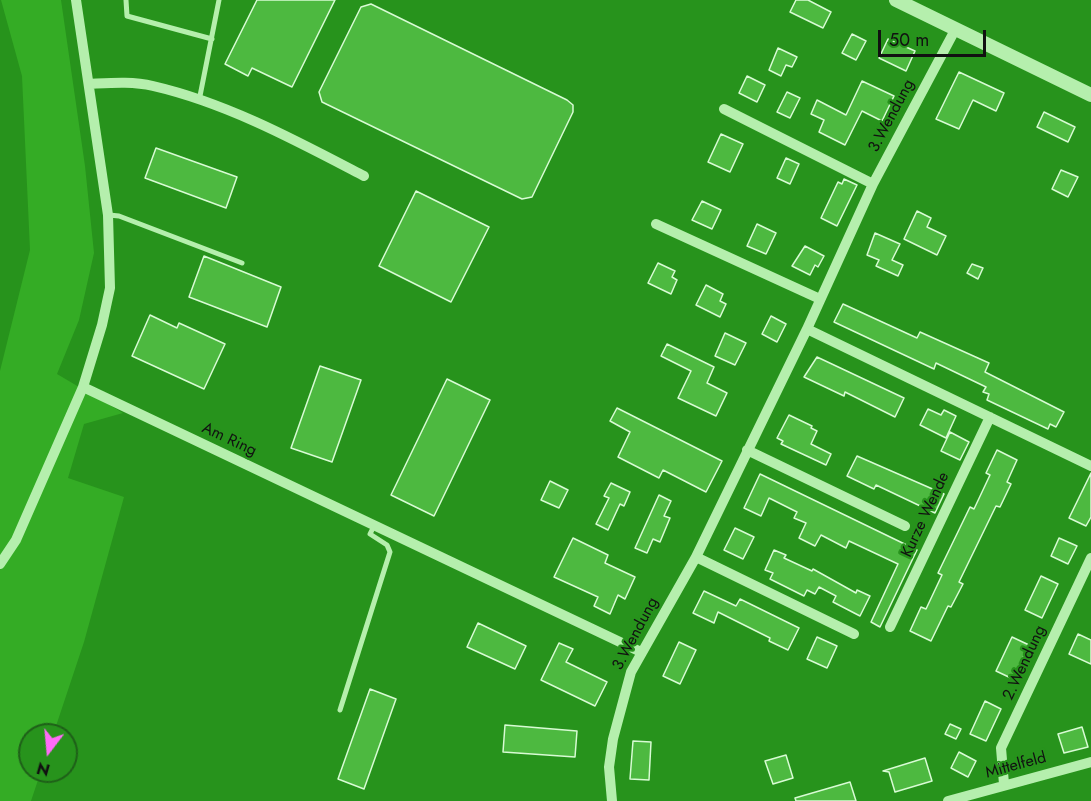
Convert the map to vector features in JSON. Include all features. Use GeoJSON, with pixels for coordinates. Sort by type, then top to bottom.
{"type":"FeatureCollection","features":[{"type":"Feature","properties":{"kind":"street"},"geometry":{"type":"LineString","coordinates":[[0,564],[16,540],[82,387],[102,325],[110,288],[108,215],[76,0]]}},
{"type":"Feature","properties":{"kind":"street"},"geometry":{"type":"LineString","coordinates":[[896,0],[1091,95]]}},
{"type":"Feature","properties":{"kind":"street","name":"3.Wendung"},"geometry":{"type":"LineString","coordinates":[[612,801],[609,767],[617,715],[631,672],[696,557],[807,328],[873,184],[955,30]]}},
{"type":"Feature","properties":{"kind":"street"},"geometry":{"type":"LineString","coordinates":[[89,84],[130,82],[153,86],[237,113],[364,176]]}},
{"type":"Feature","properties":{"kind":"street"},"geometry":{"type":"LineString","coordinates":[[724,109],[873,184]]}},
{"type":"Feature","properties":{"kind":"street"},"geometry":{"type":"LineString","coordinates":[[656,224],[820,299]]}},
{"type":"Feature","properties":{"kind":"street"},"geometry":{"type":"LineString","coordinates":[[807,328],[1091,466]]}},
{"type":"Feature","properties":{"kind":"street","name":"Am Ring"},"geometry":{"type":"LineString","coordinates":[[82,387],[641,652]]}},
{"type":"Feature","properties":{"kind":"street","name":"Kurze Wende"},"geometry":{"type":"LineString","coordinates":[[890,627],[990,417]]}},
{"type":"Feature","properties":{"kind":"street"},"geometry":{"type":"LineString","coordinates":[[747,450],[905,525]]}},
{"type":"Feature","properties":{"kind":"street"},"geometry":{"type":"LineString","coordinates":[[696,557],[854,633]]}},
{"type":"Feature","properties":{"kind":"street","name":"2.Wendung"},"geometry":{"type":"LineString","coordinates":[[1005,784],[1001,748],[1091,558]]}},
{"type":"Feature","properties":{"kind":"street","name":"Mittelfeld"},"geometry":{"type":"LineString","coordinates":[[948,801],[1091,762]]}},
{"type":"Feature","properties":{"kind":"lane"},"geometry":{"type":"LineString","coordinates":[[126,0],[128,16],[212,39]]}},
{"type":"Feature","properties":{"kind":"lane"},"geometry":{"type":"LineString","coordinates":[[199,101],[219,0]]}},
{"type":"Feature","properties":{"kind":"lane"},"geometry":{"type":"LineString","coordinates":[[108,215],[119,216],[243,263]]}},
{"type":"Feature","properties":{"kind":"lane"},"geometry":{"type":"LineString","coordinates":[[340,710],[390,552],[387,545],[370,534],[374,526]]}},
{"type":"Feature","properties":{"kind":"green space"},"geometry":{"type":"Polygon","coordinates":[[[1,0],[61,0],[85,166],[94,253],[79,320],[57,374],[123,413],[84,424],[68,478],[124,497],[84,642],[57,723],[18,723],[18,783],[37,783],[31,801],[0,801],[0,371],[30,250],[22,76],[1,0]]]}},
{"type":"Feature","properties":{"kind":"building"},"geometry":{"type":"Polygon","coordinates":[[[257,0],[335,0],[292,87],[252,68],[248,76],[225,64],[257,0]]]}},
{"type":"Feature","properties":{"kind":"building"},"geometry":{"type":"Polygon","coordinates":[[[796,0],[808,0],[831,12],[823,28],[790,12],[796,0]]]}},
{"type":"Feature","properties":{"kind":"building"},"geometry":{"type":"Polygon","coordinates":[[[371,4],[573,105],[573,112],[532,197],[522,199],[322,102],[319,92],[361,7],[371,4]]]}},
{"type":"Feature","properties":{"kind":"building"},"geometry":{"type":"Polygon","coordinates":[[[852,34],[866,41],[856,60],[842,53],[852,34]]]}},
{"type":"Feature","properties":{"kind":"building"},"geometry":{"type":"Polygon","coordinates":[[[888,39],[915,51],[906,71],[879,58],[888,39]]]}},
{"type":"Feature","properties":{"kind":"building"},"geometry":{"type":"Polygon","coordinates":[[[778,48],[797,57],[792,67],[786,65],[781,76],[769,70],[778,48]]]}},
{"type":"Feature","properties":{"kind":"building"},"geometry":{"type":"Polygon","coordinates":[[[959,72],[1004,93],[996,111],[973,100],[959,129],[936,119],[959,72]]]}},
{"type":"Feature","properties":{"kind":"building"},"geometry":{"type":"Polygon","coordinates":[[[747,76],[765,85],[757,102],[739,93],[747,76]]]}},
{"type":"Feature","properties":{"kind":"building"},"geometry":{"type":"Polygon","coordinates":[[[862,81],[894,96],[882,121],[862,111],[845,145],[819,132],[824,120],[811,114],[817,100],[846,115],[862,81]]]}},
{"type":"Feature","properties":{"kind":"building"},"geometry":{"type":"Polygon","coordinates":[[[787,92],[800,98],[790,118],[777,112],[787,92]]]}},
{"type":"Feature","properties":{"kind":"building"},"geometry":{"type":"Polygon","coordinates":[[[1044,112],[1075,127],[1068,142],[1037,127],[1044,112]]]}},
{"type":"Feature","properties":{"kind":"building"},"geometry":{"type":"Polygon","coordinates":[[[721,134],[743,144],[730,172],[708,162],[721,134]]]}},
{"type":"Feature","properties":{"kind":"building"},"geometry":{"type":"Polygon","coordinates":[[[156,148],[237,177],[226,208],[145,178],[156,148]]]}},
{"type":"Feature","properties":{"kind":"building"},"geometry":{"type":"Polygon","coordinates":[[[786,158],[799,164],[790,184],[777,178],[786,158]]]}},
{"type":"Feature","properties":{"kind":"building"},"geometry":{"type":"Polygon","coordinates":[[[1061,170],[1078,177],[1068,197],[1052,189],[1061,170]]]}},
{"type":"Feature","properties":{"kind":"building"},"geometry":{"type":"Polygon","coordinates":[[[844,179],[857,185],[837,226],[821,218],[838,182],[842,184],[844,179]]]}},
{"type":"Feature","properties":{"kind":"building"},"geometry":{"type":"Polygon","coordinates":[[[416,191],[489,227],[451,302],[379,266],[416,191]]]}},
{"type":"Feature","properties":{"kind":"building"},"geometry":{"type":"Polygon","coordinates":[[[702,201],[721,210],[712,229],[692,220],[702,201]]]}},
{"type":"Feature","properties":{"kind":"building"},"geometry":{"type":"Polygon","coordinates":[[[917,211],[931,218],[927,227],[946,236],[937,255],[904,239],[917,211]]]}},
{"type":"Feature","properties":{"kind":"building"},"geometry":{"type":"Polygon","coordinates":[[[757,224],[776,233],[766,254],[747,246],[757,224]]]}},
{"type":"Feature","properties":{"kind":"building"},"geometry":{"type":"Polygon","coordinates":[[[875,233],[900,244],[892,260],[903,265],[898,276],[876,266],[879,260],[867,255],[875,233]]]}},
{"type":"Feature","properties":{"kind":"building"},"geometry":{"type":"Polygon","coordinates":[[[805,246],[824,256],[818,267],[815,265],[810,275],[792,266],[805,246]]]}},
{"type":"Feature","properties":{"kind":"building"},"geometry":{"type":"Polygon","coordinates":[[[204,256],[281,287],[267,327],[189,297],[204,256]]]}},
{"type":"Feature","properties":{"kind":"building"},"geometry":{"type":"Polygon","coordinates":[[[658,263],[675,271],[672,277],[677,280],[671,294],[648,283],[658,263]]]}},
{"type":"Feature","properties":{"kind":"building"},"geometry":{"type":"Polygon","coordinates":[[[972,264],[983,268],[978,279],[967,273],[972,264]]]}},
{"type":"Feature","properties":{"kind":"building"},"geometry":{"type":"Polygon","coordinates":[[[706,285],[723,294],[720,301],[726,304],[720,317],[696,305],[706,285]]]}},
{"type":"Feature","properties":{"kind":"building"},"geometry":{"type":"Polygon","coordinates":[[[843,304],[917,338],[920,332],[989,363],[985,372],[1064,412],[1056,427],[1050,424],[1048,429],[987,400],[989,394],[983,392],[986,387],[936,363],[934,369],[834,322],[843,304]]]}},
{"type":"Feature","properties":{"kind":"building"},"geometry":{"type":"Polygon","coordinates":[[[150,315],[177,328],[179,323],[225,344],[204,389],[132,356],[150,315]]]}},
{"type":"Feature","properties":{"kind":"building"},"geometry":{"type":"Polygon","coordinates":[[[771,316],[786,324],[777,342],[762,334],[771,316]]]}},
{"type":"Feature","properties":{"kind":"building"},"geometry":{"type":"Polygon","coordinates":[[[725,333],[746,343],[735,365],[715,356],[725,333]]]}},
{"type":"Feature","properties":{"kind":"building"},"geometry":{"type":"Polygon","coordinates":[[[667,344],[714,367],[707,383],[727,393],[716,416],[678,398],[691,371],[661,356],[667,344]]]}},
{"type":"Feature","properties":{"kind":"building"},"geometry":{"type":"Polygon","coordinates":[[[817,357],[904,398],[895,417],[845,392],[844,396],[804,377],[817,357]]]}},
{"type":"Feature","properties":{"kind":"building"},"geometry":{"type":"Polygon","coordinates":[[[320,366],[361,380],[332,462],[291,448],[320,366]]]}},
{"type":"Feature","properties":{"kind":"building"},"geometry":{"type":"Polygon","coordinates":[[[447,379],[490,400],[434,516],[391,495],[447,379]]]}},
{"type":"Feature","properties":{"kind":"building"},"geometry":{"type":"Polygon","coordinates":[[[617,408],[722,461],[706,492],[663,470],[659,478],[618,457],[630,432],[610,421],[617,408]]]}},
{"type":"Feature","properties":{"kind":"building"},"geometry":{"type":"Polygon","coordinates":[[[928,409],[941,415],[944,410],[956,416],[946,438],[920,425],[928,409]]]}},
{"type":"Feature","properties":{"kind":"building"},"geometry":{"type":"Polygon","coordinates":[[[789,415],[812,426],[811,428],[817,431],[811,444],[831,454],[826,465],[781,444],[783,441],[777,438],[789,415]]]}},
{"type":"Feature","properties":{"kind":"building"},"geometry":{"type":"Polygon","coordinates":[[[950,432],[969,442],[960,460],[941,451],[950,432]]]}},
{"type":"Feature","properties":{"kind":"building"},"geometry":{"type":"Polygon","coordinates":[[[997,450],[1017,460],[1007,482],[1011,484],[1000,507],[996,506],[959,582],[963,584],[951,607],[948,606],[931,641],[910,631],[921,607],[926,609],[942,575],[938,573],[970,507],[974,509],[990,475],[986,473],[997,450]]]}},
{"type":"Feature","properties":{"kind":"building"},"geometry":{"type":"Polygon","coordinates":[[[857,456],[944,494],[935,513],[876,485],[874,489],[847,476],[857,456]]]}},
{"type":"Feature","properties":{"kind":"building"},"geometry":{"type":"Polygon","coordinates":[[[1091,473],[1091,517],[1086,526],[1069,518],[1091,473]]]}},
{"type":"Feature","properties":{"kind":"building"},"geometry":{"type":"Polygon","coordinates":[[[760,474],[917,550],[880,627],[871,622],[898,564],[849,541],[846,548],[821,535],[815,546],[799,538],[806,523],[794,518],[797,512],[769,498],[761,516],[744,508],[760,474]]]}},
{"type":"Feature","properties":{"kind":"building"},"geometry":{"type":"Polygon","coordinates":[[[550,481],[568,490],[559,508],[541,500],[550,481]]]}},
{"type":"Feature","properties":{"kind":"building"},"geometry":{"type":"Polygon","coordinates":[[[611,483],[630,492],[624,506],[620,504],[608,530],[596,524],[609,498],[604,496],[611,483]]]}},
{"type":"Feature","properties":{"kind":"building"},"geometry":{"type":"Polygon","coordinates":[[[659,495],[671,501],[664,516],[670,518],[660,542],[653,539],[647,553],[635,548],[659,495]]]}},
{"type":"Feature","properties":{"kind":"building"},"geometry":{"type":"Polygon","coordinates":[[[735,528],[754,537],[743,559],[724,550],[735,528]]]}},
{"type":"Feature","properties":{"kind":"building"},"geometry":{"type":"Polygon","coordinates":[[[573,538],[608,555],[605,563],[635,577],[625,599],[618,595],[610,614],[594,606],[598,597],[554,577],[573,538]]]}},
{"type":"Feature","properties":{"kind":"building"},"geometry":{"type":"Polygon","coordinates":[[[1059,538],[1077,546],[1068,564],[1051,556],[1059,538]]]}},
{"type":"Feature","properties":{"kind":"building"},"geometry":{"type":"Polygon","coordinates":[[[774,550],[786,555],[784,558],[812,571],[813,569],[856,593],[857,590],[870,596],[860,616],[833,602],[836,596],[819,587],[815,594],[807,590],[804,596],[770,579],[773,573],[765,570],[774,550]]]}},
{"type":"Feature","properties":{"kind":"building"},"geometry":{"type":"Polygon","coordinates":[[[1041,576],[1058,584],[1042,618],[1025,610],[1041,576]]]}},
{"type":"Feature","properties":{"kind":"building"},"geometry":{"type":"Polygon","coordinates":[[[704,591],[736,606],[740,599],[799,628],[788,650],[769,641],[770,638],[718,612],[714,623],[693,613],[704,591]]]}},
{"type":"Feature","properties":{"kind":"building"},"geometry":{"type":"Polygon","coordinates":[[[478,623],[526,646],[515,669],[467,647],[478,623]]]}},
{"type":"Feature","properties":{"kind":"building"},"geometry":{"type":"Polygon","coordinates":[[[1078,634],[1091,640],[1091,664],[1069,654],[1078,634]]]}},
{"type":"Feature","properties":{"kind":"building"},"geometry":{"type":"Polygon","coordinates":[[[817,637],[837,646],[827,668],[807,659],[817,637]]]}},
{"type":"Feature","properties":{"kind":"building"},"geometry":{"type":"Polygon","coordinates":[[[1012,637],[1029,645],[1013,679],[996,671],[1012,637]]]}},
{"type":"Feature","properties":{"kind":"building"},"geometry":{"type":"Polygon","coordinates":[[[679,642],[696,650],[680,684],[663,676],[679,642]]]}},
{"type":"Feature","properties":{"kind":"building"},"geometry":{"type":"Polygon","coordinates":[[[559,643],[573,649],[566,662],[607,682],[595,706],[541,680],[559,643]]]}},
{"type":"Feature","properties":{"kind":"building"},"geometry":{"type":"Polygon","coordinates":[[[370,689],[396,699],[364,789],[338,779],[370,689]]]}},
{"type":"Feature","properties":{"kind":"building"},"geometry":{"type":"Polygon","coordinates":[[[985,701],[1001,709],[986,741],[970,734],[985,701]]]}},
{"type":"Feature","properties":{"kind":"building"},"geometry":{"type":"Polygon","coordinates":[[[950,724],[961,729],[956,739],[945,734],[950,724]]]}},
{"type":"Feature","properties":{"kind":"building"},"geometry":{"type":"Polygon","coordinates":[[[505,725],[577,731],[575,757],[503,752],[505,725]]]}},
{"type":"Feature","properties":{"kind":"building"},"geometry":{"type":"Polygon","coordinates":[[[1082,727],[1088,747],[1064,753],[1058,734],[1082,727]]]}},
{"type":"Feature","properties":{"kind":"building"},"geometry":{"type":"Polygon","coordinates":[[[633,741],[651,742],[649,780],[630,779],[633,741]]]}},
{"type":"Feature","properties":{"kind":"building"},"geometry":{"type":"Polygon","coordinates":[[[959,752],[976,761],[968,777],[951,768],[959,752]]]}},
{"type":"Feature","properties":{"kind":"building"},"geometry":{"type":"Polygon","coordinates":[[[786,755],[793,778],[773,784],[765,761],[786,755]]]}},
{"type":"Feature","properties":{"kind":"building"},"geometry":{"type":"Polygon","coordinates":[[[925,758],[932,781],[895,792],[889,772],[883,771],[925,758]]]}},
{"type":"Feature","properties":{"kind":"building"},"geometry":{"type":"Polygon","coordinates":[[[850,782],[856,801],[796,801],[795,798],[850,782]]]}}]}
